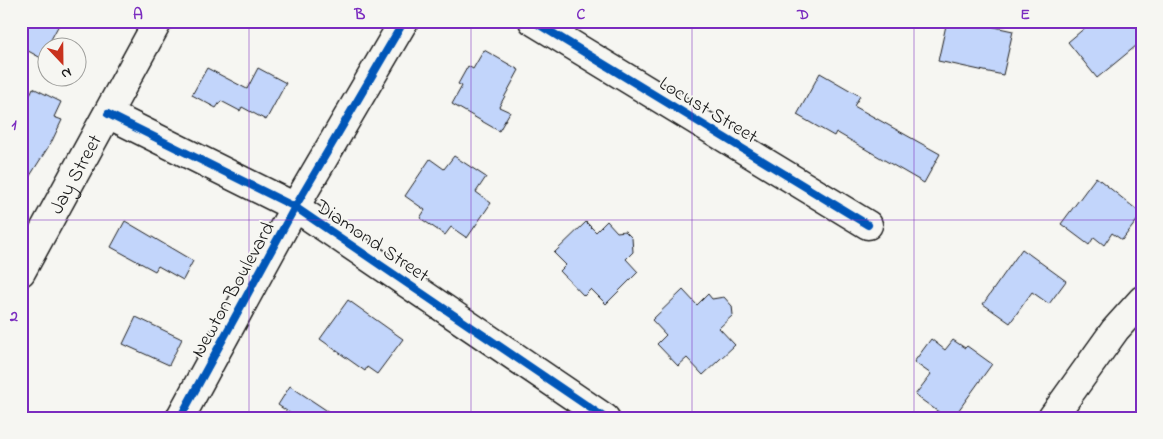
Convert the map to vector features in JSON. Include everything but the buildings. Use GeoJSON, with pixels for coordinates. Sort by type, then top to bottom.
{"type":"FeatureCollection","features":[{"type":"Feature","properties":{"kind":"street","name":"Jay Street"},"geometry":{"type":"LineString","coordinates":[[21,272],[158,21]]}},
{"type":"Feature","properties":{"kind":"street","name":"Newton Boulevard"},"geometry":{"type":"LineString","coordinates":[[180,418],[295,207],[404,21]]}},
{"type":"Feature","properties":{"kind":"street","name":"Locust Street"},"geometry":{"type":"LineString","coordinates":[[533,21],[868,225]]}},
{"type":"Feature","properties":{"kind":"street","name":"Diamond Street"},"geometry":{"type":"LineString","coordinates":[[108,114],[295,207],[605,418]]}},
{"type":"Feature","properties":{"kind":"street"},"geometry":{"type":"LineString","coordinates":[[1052,418],[1114,330],[1142,300]]}},
{"type":"Feature","properties":{"kind":"cycle path"},"geometry":{"type":"LineString","coordinates":[[180,418],[295,207],[404,21]]}},
{"type":"Feature","properties":{"kind":"cycle path"},"geometry":{"type":"LineString","coordinates":[[533,21],[868,225]]}},
{"type":"Feature","properties":{"kind":"cycle path"},"geometry":{"type":"LineString","coordinates":[[108,114],[295,207],[605,418]]}}]}
